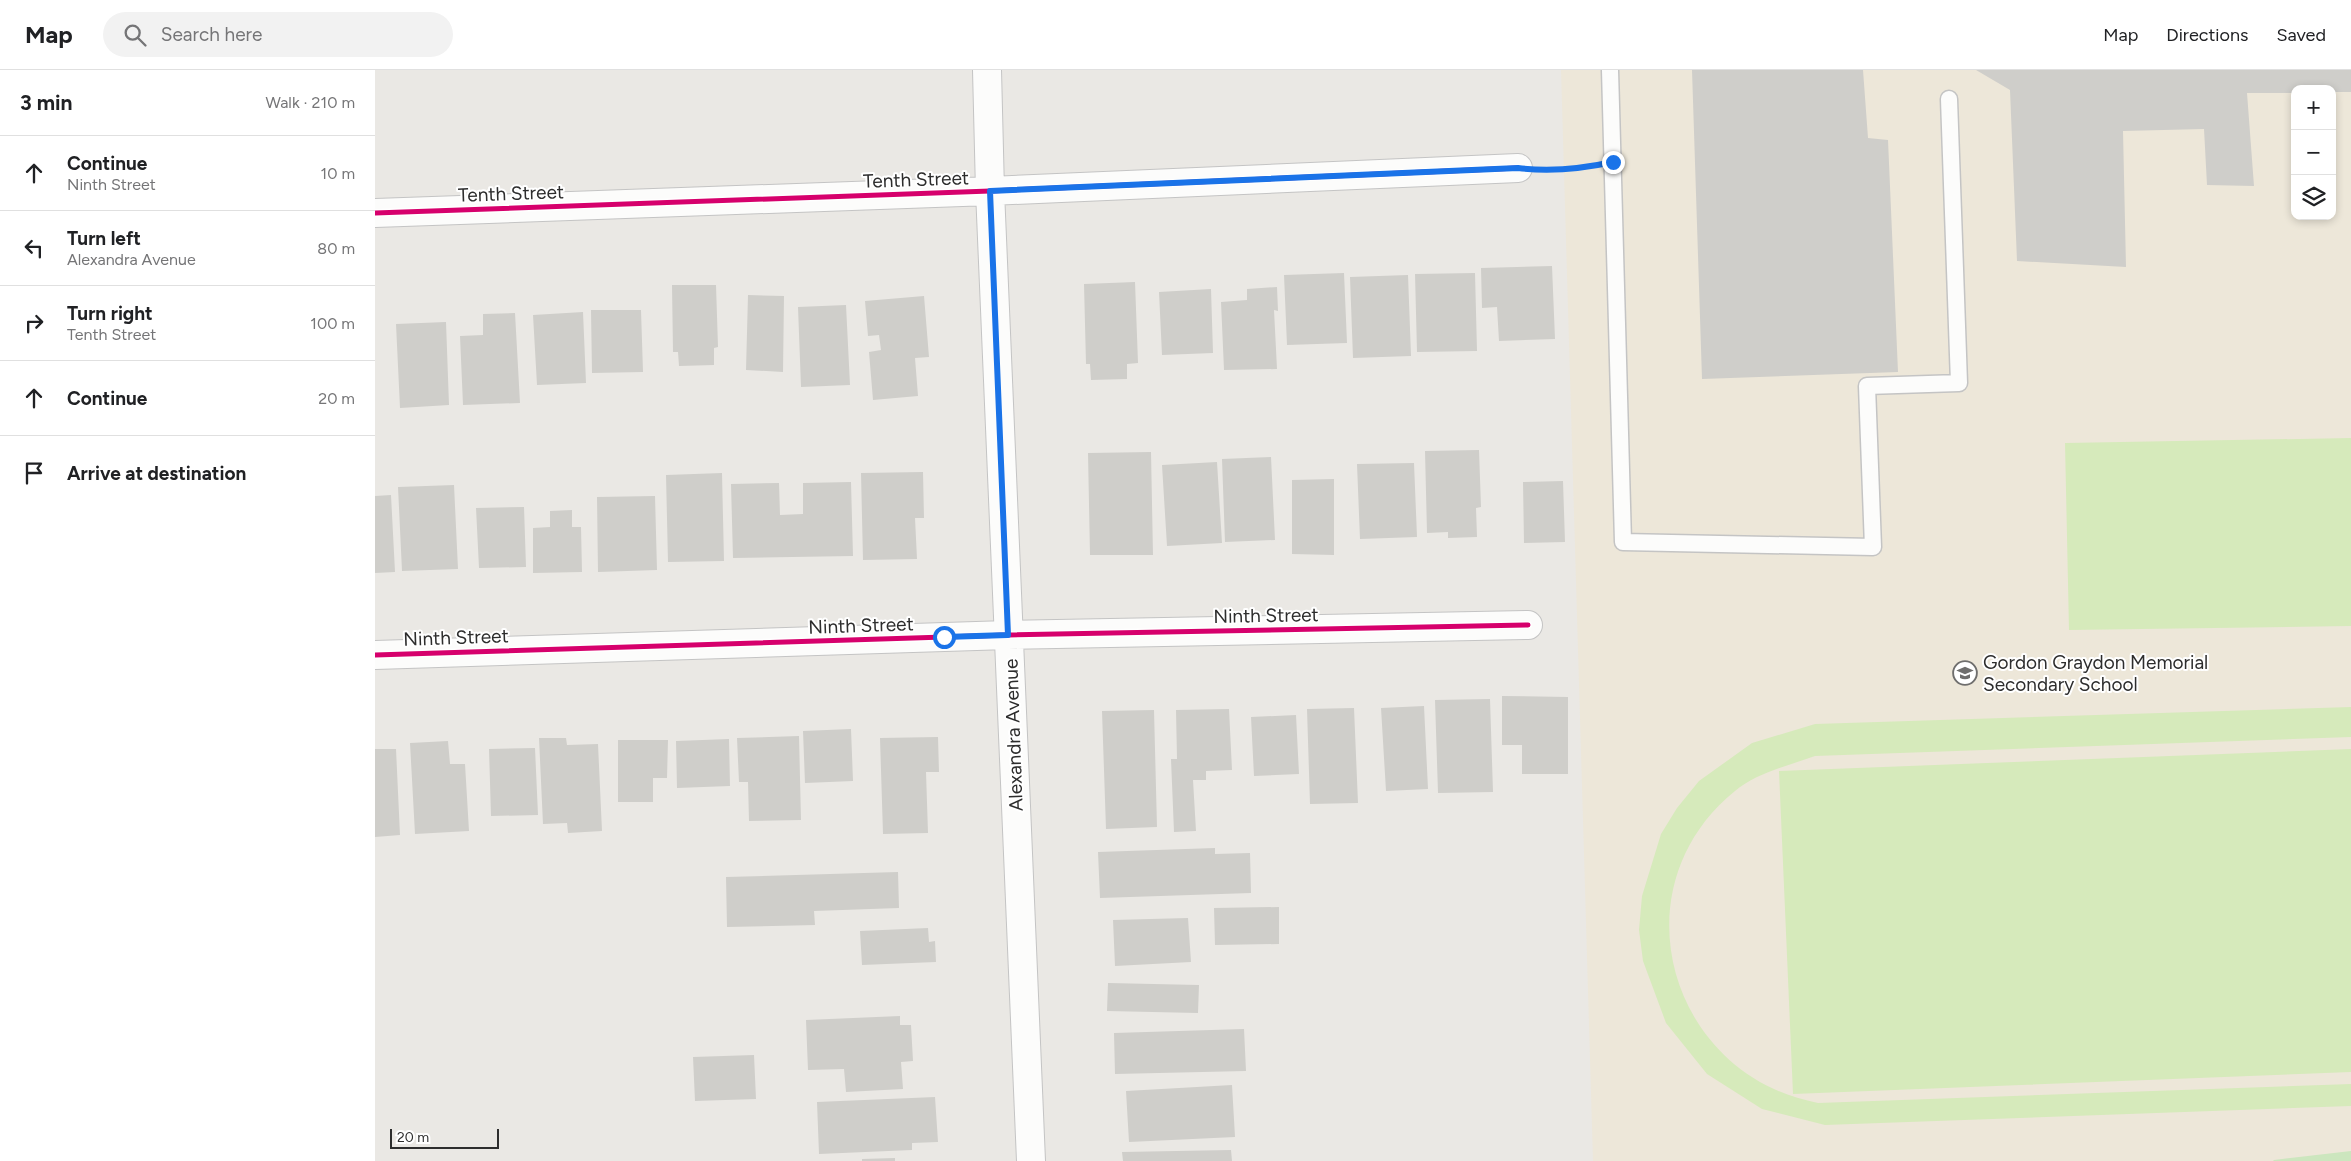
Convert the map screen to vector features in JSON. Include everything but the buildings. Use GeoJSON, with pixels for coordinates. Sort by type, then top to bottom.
{"type":"FeatureCollection","features":[{"type":"Feature","properties":{"kind":"street","name":"Alexandra Avenue"},"geometry":{"type":"LineString","coordinates":[[987,70],[990,191],[1031,1161]]}},
{"type":"Feature","properties":{"kind":"street","name":"Tenth Street"},"geometry":{"type":"LineString","coordinates":[[375,213],[990,191],[1518,168]]}},
{"type":"Feature","properties":{"kind":"street","name":"Ninth Street"},"geometry":{"type":"LineString","coordinates":[[375,655],[1008,635],[1528,625]]}},
{"type":"Feature","properties":{"kind":"lane"},"geometry":{"type":"LineString","coordinates":[[1610,70],[1623,542],[1873,547],[1867,386],[1959,383],[1949,99]]}},
{"type":"Feature","properties":{"kind":"path"},"geometry":{"type":"LineString","coordinates":[[1518,168],[1539,170],[1580,169],[1613,162]]}},
{"type":"Feature","properties":{"kind":"shaded area","name":"Gordon Graydon Memorial Secondary School"},"geometry":{"type":"Polygon","coordinates":[[[1561,70],[2351,70],[2351,1161],[1593,1161],[1561,70]]]}},
{"type":"Feature","properties":{"kind":"green space"},"geometry":{"type":"Polygon","coordinates":[[[2351,438],[2351,626],[2069,630],[2065,443],[2351,438]]]}},
{"type":"Feature","properties":{"kind":"green space"},"geometry":{"type":"Polygon","coordinates":[[[2351,707],[2351,737],[1815,756],[1774,770],[1744,784],[1735,791],[1698,831],[1676,877],[1669,925],[1676,973],[1695,1018],[1725,1056],[1767,1086],[1818,1103],[2351,1084],[2351,1106],[1825,1125],[1762,1109],[1707,1074],[1666,1023],[1643,961],[1639,930],[1642,896],[1661,834],[1677,808],[1699,781],[1752,743],[1815,724],[2351,707]]]}},
{"type":"Feature","properties":{"kind":"green space"},"geometry":{"type":"Polygon","coordinates":[[[2351,749],[2351,1072],[1793,1094],[1779,771],[2351,749]]]}},
{"type":"Feature","properties":{"kind":"green space"},"geometry":{"type":"Polygon","coordinates":[[[2351,1151],[2351,1161],[2273,1161],[2274,1160],[2351,1151]]]}},
{"type":"Feature","properties":{"kind":"cycle path"},"geometry":{"type":"LineString","coordinates":[[375,213],[990,191],[1518,168]]}},
{"type":"Feature","properties":{"kind":"cycle path"},"geometry":{"type":"LineString","coordinates":[[375,655],[1008,635],[1528,625]]}},
{"type":"Feature","properties":{"kind":"place","name":"Gordon Graydon Memorial Secondary School"},"geometry":{"type":"Point","coordinates":[1965,673]}},
{"type":"Feature","properties":{"kind":"route"},"geometry":{"type":"LineString","coordinates":[[944,637],[1008,635],[990,191],[1518,168],[1539,170],[1580,169],[1613,162]]}}]}
